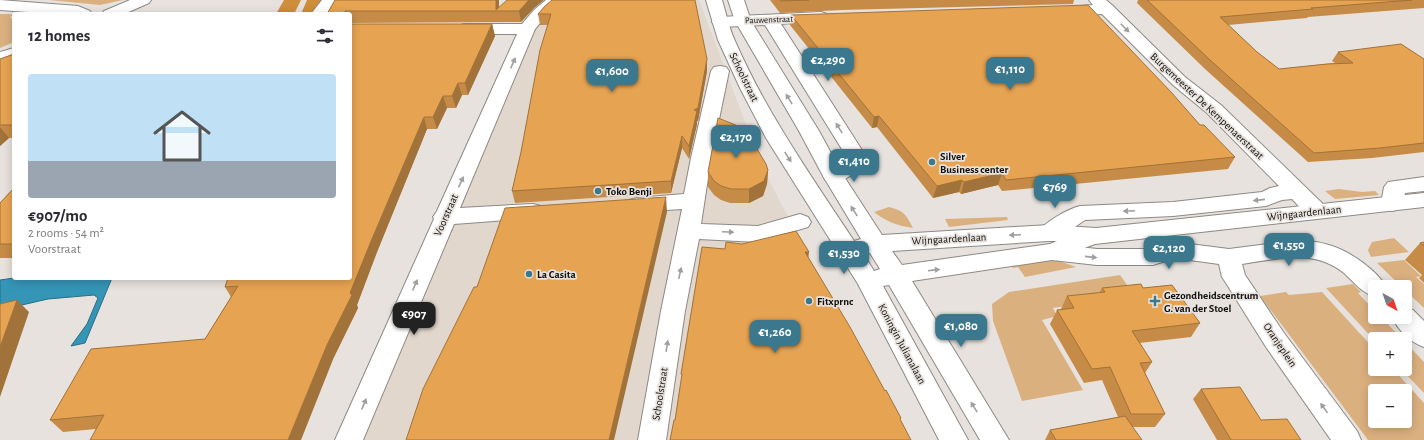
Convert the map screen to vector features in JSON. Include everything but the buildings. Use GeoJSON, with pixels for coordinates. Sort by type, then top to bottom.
{"type":"FeatureCollection","features":[{"type":"Feature","properties":{"kind":"street"},"geometry":{"type":"LineString","coordinates":[[115,12],[143,0]]}},
{"type":"Feature","properties":{"kind":"street"},"geometry":{"type":"LineString","coordinates":[[321,12],[330,0]]}},
{"type":"Feature","properties":{"kind":"street","name":"Voorstraat"},"geometry":{"type":"LineString","coordinates":[[349,440],[444,217],[482,134],[527,29],[535,17],[545,7],[557,0]]}},
{"type":"Feature","properties":{"kind":"street","name":"Schoolstraat"},"geometry":{"type":"LineString","coordinates":[[714,0],[726,40],[749,88],[776,138],[849,250]]}},
{"type":"Feature","properties":{"kind":"street"},"geometry":{"type":"LineString","coordinates":[[736,0],[743,21],[809,131],[833,176],[895,274],[995,440]]}},
{"type":"Feature","properties":{"kind":"street"},"geometry":{"type":"LineString","coordinates":[[0,5],[80,12]]}},
{"type":"Feature","properties":{"kind":"street"},"geometry":{"type":"LineString","coordinates":[[1051,11],[1102,5]]}},
{"type":"Feature","properties":{"kind":"street","name":"Burgemeester De Kempenaerstraat"},"geometry":{"type":"LineString","coordinates":[[1102,5],[1179,81],[1214,109],[1317,211]]}},
{"type":"Feature","properties":{"kind":"street","name":"Pauwenstraat"},"geometry":{"type":"LineString","coordinates":[[720,22],[835,16]]}},
{"type":"Feature","properties":{"kind":"street"},"geometry":{"type":"LineString","coordinates":[[770,20],[859,161],[833,176]]}},
{"type":"Feature","properties":{"kind":"street"},"geometry":{"type":"LineString","coordinates":[[450,29],[527,29]]}},
{"type":"Feature","properties":{"kind":"street"},"geometry":{"type":"LineString","coordinates":[[0,58],[12,54]]}},
{"type":"Feature","properties":{"kind":"street","name":"Schoolstraat"},"geometry":{"type":"LineString","coordinates":[[652,440],[673,311],[703,151],[720,71]]}},
{"type":"Feature","properties":{"kind":"street"},"geometry":{"type":"LineString","coordinates":[[1392,204],[1395,187],[1424,184]]}},
{"type":"Feature","properties":{"kind":"street","name":"Wijngaardenlaan"},"geometry":{"type":"LineString","coordinates":[[1051,243],[1080,213],[1172,209],[1266,200],[1278,193],[1296,191]]}},
{"type":"Feature","properties":{"kind":"street","name":"Wijngaardenlaan"},"geometry":{"type":"LineString","coordinates":[[868,280],[1051,243],[1096,236],[1424,200]]}},
{"type":"Feature","properties":{"kind":"street"},"geometry":{"type":"LineString","coordinates":[[616,206],[694,201]]}},
{"type":"Feature","properties":{"kind":"street"},"geometry":{"type":"LineString","coordinates":[[444,217],[554,210]]}},
{"type":"Feature","properties":{"kind":"street"},"geometry":{"type":"LineString","coordinates":[[689,231],[758,234],[800,222]]}},
{"type":"Feature","properties":{"kind":"street","name":"Wijngaardenlaan"},"geometry":{"type":"LineString","coordinates":[[849,250],[876,244],[1051,243],[1097,257],[1153,257],[1174,250],[1229,258]]}},
{"type":"Feature","properties":{"kind":"street"},"geometry":{"type":"LineString","coordinates":[[1229,258],[1298,248],[1325,252],[1351,266],[1368,282]]}},
{"type":"Feature","properties":{"kind":"street","name":"Koningin Julianalaan"},"geometry":{"type":"LineString","coordinates":[[849,250],[868,280],[954,440]]}},
{"type":"Feature","properties":{"kind":"street","name":"Oranjeplein"},"geometry":{"type":"LineString","coordinates":[[1229,258],[1234,277],[1275,340],[1347,440]]}},
{"type":"Feature","properties":{"kind":"street"},"geometry":{"type":"LineString","coordinates":[[1411,324],[1424,337]]}},
{"type":"Feature","properties":{"kind":"shaded area"},"geometry":{"type":"Polygon","coordinates":[[[49,0],[123,0],[100,5],[49,0]]]}},
{"type":"Feature","properties":{"kind":"shaded area"},"geometry":{"type":"Polygon","coordinates":[[[284,0],[301,0],[295,12],[277,12],[284,0]]]}},
{"type":"Feature","properties":{"kind":"shaded area"},"geometry":{"type":"Polygon","coordinates":[[[307,0],[323,0],[313,12],[302,12],[307,0]]]}},
{"type":"Feature","properties":{"kind":"shaded area"},"geometry":{"type":"Polygon","coordinates":[[[561,0],[699,0],[762,167],[793,226],[894,440],[337,440],[518,36],[561,0]]]}},
{"type":"Feature","properties":{"kind":"shaded area"},"geometry":{"type":"Polygon","coordinates":[[[0,14],[12,14],[10,18],[12,18],[12,43],[0,48],[0,14]]]}},
{"type":"Feature","properties":{"kind":"shaded area"},"geometry":{"type":"Polygon","coordinates":[[[1339,189],[1362,192],[1375,191],[1379,195],[1335,199],[1325,191],[1339,189]]]}},
{"type":"Feature","properties":{"kind":"shaded area"},"geometry":{"type":"Polygon","coordinates":[[[889,207],[904,214],[913,228],[892,223],[874,212],[889,207]]]}},
{"type":"Feature","properties":{"kind":"shaded area"},"geometry":{"type":"Polygon","coordinates":[[[1007,217],[1008,220],[949,227],[945,219],[1007,217]]]}},
{"type":"Feature","properties":{"kind":"shaded area"},"geometry":{"type":"Polygon","coordinates":[[[1394,238],[1409,252],[1371,257],[1368,250],[1372,242],[1394,238]]]}},
{"type":"Feature","properties":{"kind":"shaded area"},"geometry":{"type":"Polygon","coordinates":[[[1048,257],[1076,267],[1025,277],[1018,267],[1013,268],[1010,264],[1048,257]]]}},
{"type":"Feature","properties":{"kind":"shaded area"},"geometry":{"type":"Polygon","coordinates":[[[1404,260],[1421,276],[1416,277],[1424,284],[1424,308],[1412,297],[1412,280],[1395,280],[1377,263],[1404,260]]]}},
{"type":"Feature","properties":{"kind":"shaded area"},"geometry":{"type":"Polygon","coordinates":[[[1120,275],[1135,296],[1053,308],[1057,316],[1042,320],[1083,390],[1022,401],[993,321],[992,304],[1009,292],[1120,275]]]}},
{"type":"Feature","properties":{"kind":"shaded area"},"geometry":{"type":"Polygon","coordinates":[[[1353,284],[1361,292],[1358,293],[1368,304],[1368,324],[1388,324],[1395,332],[1368,332],[1368,333],[1326,288],[1353,284]]]}},
{"type":"Feature","properties":{"kind":"shaded area"},"geometry":{"type":"Polygon","coordinates":[[[1286,292],[1289,295],[1322,292],[1368,342],[1368,376],[1399,376],[1407,384],[1368,384],[1368,428],[1412,428],[1412,390],[1424,403],[1424,440],[1368,440],[1260,296],[1286,292]]]}},
{"type":"Feature","properties":{"kind":"shaded area"},"geometry":{"type":"Polygon","coordinates":[[[1412,349],[1424,362],[1424,393],[1408,376],[1412,376],[1412,349]]]}},
{"type":"Feature","properties":{"kind":"water"},"geometry":{"type":"Polygon","coordinates":[[[12,278],[12,280],[111,280],[85,343],[71,346],[87,324],[98,298],[94,295],[48,299],[0,310],[0,280],[12,278]]]}},
{"type":"Feature","properties":{"kind":"place","name":"Silver Business center"},"geometry":{"type":"Point","coordinates":[932,162]}},
{"type":"Feature","properties":{"kind":"place","name":"Toko Benji"},"geometry":{"type":"Point","coordinates":[598,191]}},
{"type":"Feature","properties":{"kind":"place","name":"La Casita"},"geometry":{"type":"Point","coordinates":[529,274]}},
{"type":"Feature","properties":{"kind":"place","name":"Fitxprnc"},"geometry":{"type":"Point","coordinates":[809,301]}},
{"type":"Feature","properties":{"kind":"place","name":"Gezondheidscentrum G. van der Stoel"},"geometry":{"type":"Point","coordinates":[1155,301]}}]}
